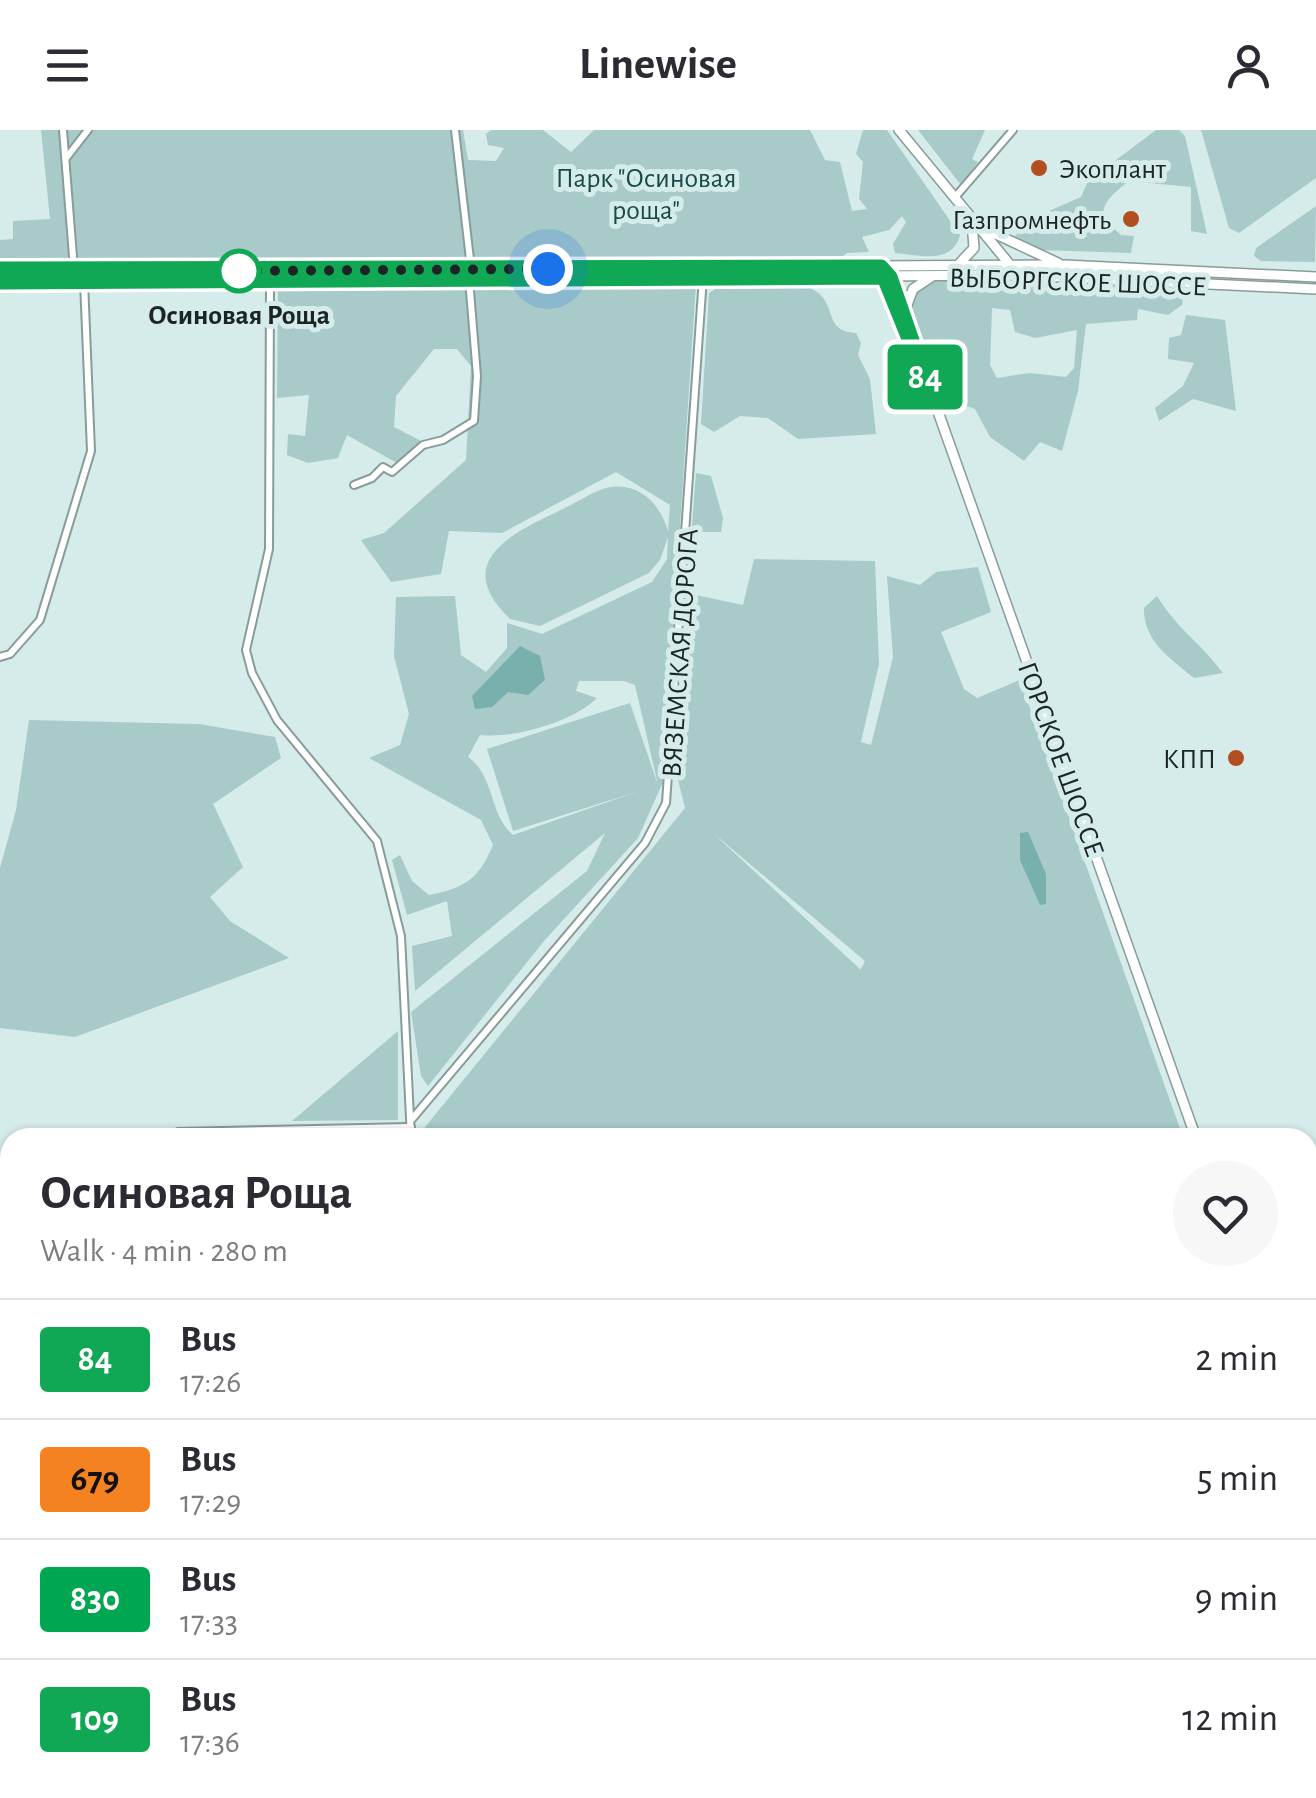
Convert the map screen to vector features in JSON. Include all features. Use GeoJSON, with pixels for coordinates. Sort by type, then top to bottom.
{"type":"FeatureCollection","features":[{"type":"Feature","properties":{"kind":"main road"},"geometry":{"type":"LineString","coordinates":[[902,130],[1016,269]]}},
{"type":"Feature","properties":{"kind":"main road"},"geometry":{"type":"LineString","coordinates":[[902,130],[1016,269]]}},
{"type":"Feature","properties":{"kind":"main road"},"geometry":{"type":"LineString","coordinates":[[956,266],[974,248],[972,220]]}},
{"type":"Feature","properties":{"kind":"main road"},"geometry":{"type":"LineString","coordinates":[[987,230],[1009,244],[1065,266]]}},
{"type":"Feature","properties":{"kind":"main road","name":"ВЫБОРГСКОЕ ШОССЕ"},"geometry":{"type":"LineString","coordinates":[[0,270],[703,277],[885,274],[956,266],[1316,290]]}},
{"type":"Feature","properties":{"kind":"main road","name":"ВЫБОРГСКОЕ ШОССЕ"},"geometry":{"type":"LineString","coordinates":[[0,282],[270,281],[470,274],[931,277],[1065,266],[1316,277]]}},
{"type":"Feature","properties":{"kind":"main road","name":"ГОРСКОЕ ШОССЕ"},"geometry":{"type":"LineString","coordinates":[[885,274],[904,316],[1192,1128]]}},
{"type":"Feature","properties":{"kind":"main road","name":"ГОРСКОЕ ШОССЕ"},"geometry":{"type":"LineString","coordinates":[[885,274],[926,381]]}},
{"type":"Feature","properties":{"kind":"main road"},"geometry":{"type":"LineString","coordinates":[[904,316],[913,289],[931,277]]}},
{"type":"Feature","properties":{"kind":"street"},"geometry":{"type":"LineString","coordinates":[[64,130],[74,270]]}},
{"type":"Feature","properties":{"kind":"street"},"geometry":{"type":"LineString","coordinates":[[67,158],[88,130]]}},
{"type":"Feature","properties":{"kind":"street"},"geometry":{"type":"LineString","coordinates":[[354,485],[372,478],[383,467],[392,472],[423,445],[443,440],[474,421],[478,376],[455,130]]}},
{"type":"Feature","properties":{"kind":"street"},"geometry":{"type":"LineString","coordinates":[[997,146],[999,130]]}},
{"type":"Feature","properties":{"kind":"street"},"geometry":{"type":"LineString","coordinates":[[957,194],[1013,130]]}},
{"type":"Feature","properties":{"kind":"street","name":"ВЯЗЕМСКАЯ ДОРОГА"},"geometry":{"type":"LineString","coordinates":[[412,1123],[645,842],[666,803],[703,277]]}},
{"type":"Feature","properties":{"kind":"street"},"geometry":{"type":"LineString","coordinates":[[0,657],[10,654],[40,620],[91,451],[84,281]]}},
{"type":"Feature","properties":{"kind":"street"},"geometry":{"type":"LineString","coordinates":[[270,281],[270,549],[246,650],[252,673],[278,720],[377,841],[401,936],[412,1128]]}},
{"type":"Feature","properties":{"kind":"street"},"geometry":{"type":"LineString","coordinates":[[282,1128],[412,1123]]}},
{"type":"Feature","properties":{"kind":"green space","name":"Парк \"Осиновая роща\""},"geometry":{"type":"Polygon","coordinates":[[[41,130],[453,130],[461,200],[458,130],[463,130],[468,160],[496,161],[504,148],[488,145],[486,134],[491,130],[543,130],[571,152],[594,130],[810,130],[825,160],[840,162],[852,211],[867,209],[859,199],[863,162],[856,154],[863,130],[887,130],[960,235],[950,251],[942,254],[895,253],[893,244],[906,222],[902,216],[889,230],[862,237],[869,252],[847,253],[842,257],[0,260],[0,240],[13,239],[13,221],[50,219],[41,130]]]}},
{"type":"Feature","properties":{"kind":"green space"},"geometry":{"type":"Polygon","coordinates":[[[918,130],[985,130],[972,159],[978,162],[961,185],[918,130]]]}},
{"type":"Feature","properties":{"kind":"green space"},"geometry":{"type":"Polygon","coordinates":[[[1156,130],[1179,130],[1185,136],[1207,234],[1191,231],[1191,187],[1129,181],[1107,202],[1103,219],[1121,235],[1134,236],[1131,253],[1041,250],[1015,236],[1033,218],[1081,197],[1088,181],[1156,130]]]}},
{"type":"Feature","properties":{"kind":"green space"},"geometry":{"type":"Polygon","coordinates":[[[1201,130],[1316,130],[1316,178],[1239,233],[1229,228],[1201,130]]]}},
{"type":"Feature","properties":{"kind":"green space"},"geometry":{"type":"Polygon","coordinates":[[[1316,206],[1315,262],[1261,261],[1254,256],[1256,248],[1316,206]]]}},
{"type":"Feature","properties":{"kind":"green space"},"geometry":{"type":"Polygon","coordinates":[[[795,280],[822,296],[837,326],[856,333],[861,343],[858,355],[870,379],[876,434],[798,439],[768,418],[740,416],[714,432],[701,424],[709,293],[724,283],[795,280]]]}},
{"type":"Feature","properties":{"kind":"green space"},"geometry":{"type":"Polygon","coordinates":[[[936,281],[1115,285],[1183,296],[1182,305],[1168,315],[1138,309],[1137,320],[1086,324],[1078,391],[1062,451],[1040,442],[1024,461],[990,437],[975,409],[947,399],[910,314],[916,291],[936,281]],[[992,308],[990,365],[997,378],[1030,373],[1066,377],[1074,368],[1077,330],[1035,338],[1015,332],[1010,310],[992,308]]]}},
{"type":"Feature","properties":{"kind":"green space"},"geometry":{"type":"Polygon","coordinates":[[[696,284],[663,782],[638,838],[544,941],[428,1086],[421,1076],[411,1012],[587,871],[605,833],[415,991],[412,946],[452,936],[447,901],[407,915],[392,860],[400,855],[412,881],[429,895],[469,880],[493,845],[481,820],[369,758],[400,745],[409,714],[394,656],[396,597],[455,596],[461,655],[486,672],[507,648],[507,623],[542,634],[652,582],[667,559],[668,537],[660,560],[649,573],[540,626],[510,619],[493,599],[486,581],[487,565],[508,539],[611,487],[632,489],[648,498],[668,531],[670,505],[616,472],[502,533],[449,531],[441,574],[391,582],[361,540],[384,533],[466,460],[471,366],[457,349],[434,349],[396,396],[394,427],[421,441],[397,463],[347,435],[338,458],[308,463],[287,455],[288,434],[305,436],[309,395],[277,398],[278,289],[696,284]],[[579,681],[576,691],[597,698],[586,707],[525,731],[480,735],[468,757],[483,774],[500,817],[513,835],[639,791],[513,831],[487,749],[630,703],[658,785],[635,685],[624,681],[579,681]]]}},
{"type":"Feature","properties":{"kind":"green space"},"geometry":{"type":"Polygon","coordinates":[[[1186,315],[1225,320],[1236,411],[1193,399],[1159,421],[1155,408],[1183,386],[1194,363],[1168,359],[1169,338],[1181,335],[1186,315]]]}},
{"type":"Feature","properties":{"kind":"green space"},"geometry":{"type":"Polygon","coordinates":[[[696,473],[711,476],[723,518],[721,532],[695,532],[692,526],[696,473]]]}},
{"type":"Feature","properties":{"kind":"green space"},"geometry":{"type":"Polygon","coordinates":[[[754,559],[875,561],[879,664],[861,742],[871,745],[893,657],[887,576],[920,585],[936,572],[978,567],[991,612],[941,632],[964,689],[977,698],[1020,680],[1180,1128],[425,1128],[685,808],[677,776],[691,594],[743,605],[754,559]],[[713,833],[860,969],[865,961],[713,833]]]}},
{"type":"Feature","properties":{"kind":"green space"},"geometry":{"type":"Polygon","coordinates":[[[1157,596],[1223,673],[1194,678],[1153,640],[1144,608],[1157,596]]]}},
{"type":"Feature","properties":{"kind":"green space"},"geometry":{"type":"Polygon","coordinates":[[[29,720],[199,724],[275,737],[281,758],[213,804],[243,867],[210,897],[230,921],[289,958],[75,1037],[0,1028],[0,868],[16,810],[29,720]]]}},
{"type":"Feature","properties":{"kind":"green space"},"geometry":{"type":"Polygon","coordinates":[[[398,1031],[398,1120],[292,1121],[398,1031]]]}},
{"type":"Feature","properties":{"kind":"shaded area"},"geometry":{"type":"Polygon","coordinates":[[[520,646],[540,656],[545,680],[528,695],[508,692],[492,707],[475,709],[472,696],[520,646]]]}},
{"type":"Feature","properties":{"kind":"shaded area"},"geometry":{"type":"Polygon","coordinates":[[[1028,832],[1046,874],[1046,904],[1040,905],[1020,860],[1020,833],[1028,832]]]}},
{"type":"Feature","properties":{"kind":"bus line","name":"84"},"geometry":{"type":"LineString","coordinates":[[0,269],[107,272],[881,267],[890,277],[926,381],[884,277],[0,282]]}},
{"type":"Feature","properties":{"kind":"place","name":"Экоплант"},"geometry":{"type":"Point","coordinates":[1039,168]}},
{"type":"Feature","properties":{"kind":"place","name":"Газпромнефть"},"geometry":{"type":"Point","coordinates":[1131,219]}},
{"type":"Feature","properties":{"kind":"place","name":"Осиновая Роща"},"geometry":{"type":"Point","coordinates":[239,271]}},
{"type":"Feature","properties":{"kind":"place","name":"КПП"},"geometry":{"type":"Point","coordinates":[1236,758]}},
{"type":"Feature","properties":{"kind":"route"},"geometry":{"type":"LineString","coordinates":[[239,271],[548,269]]}}]}
